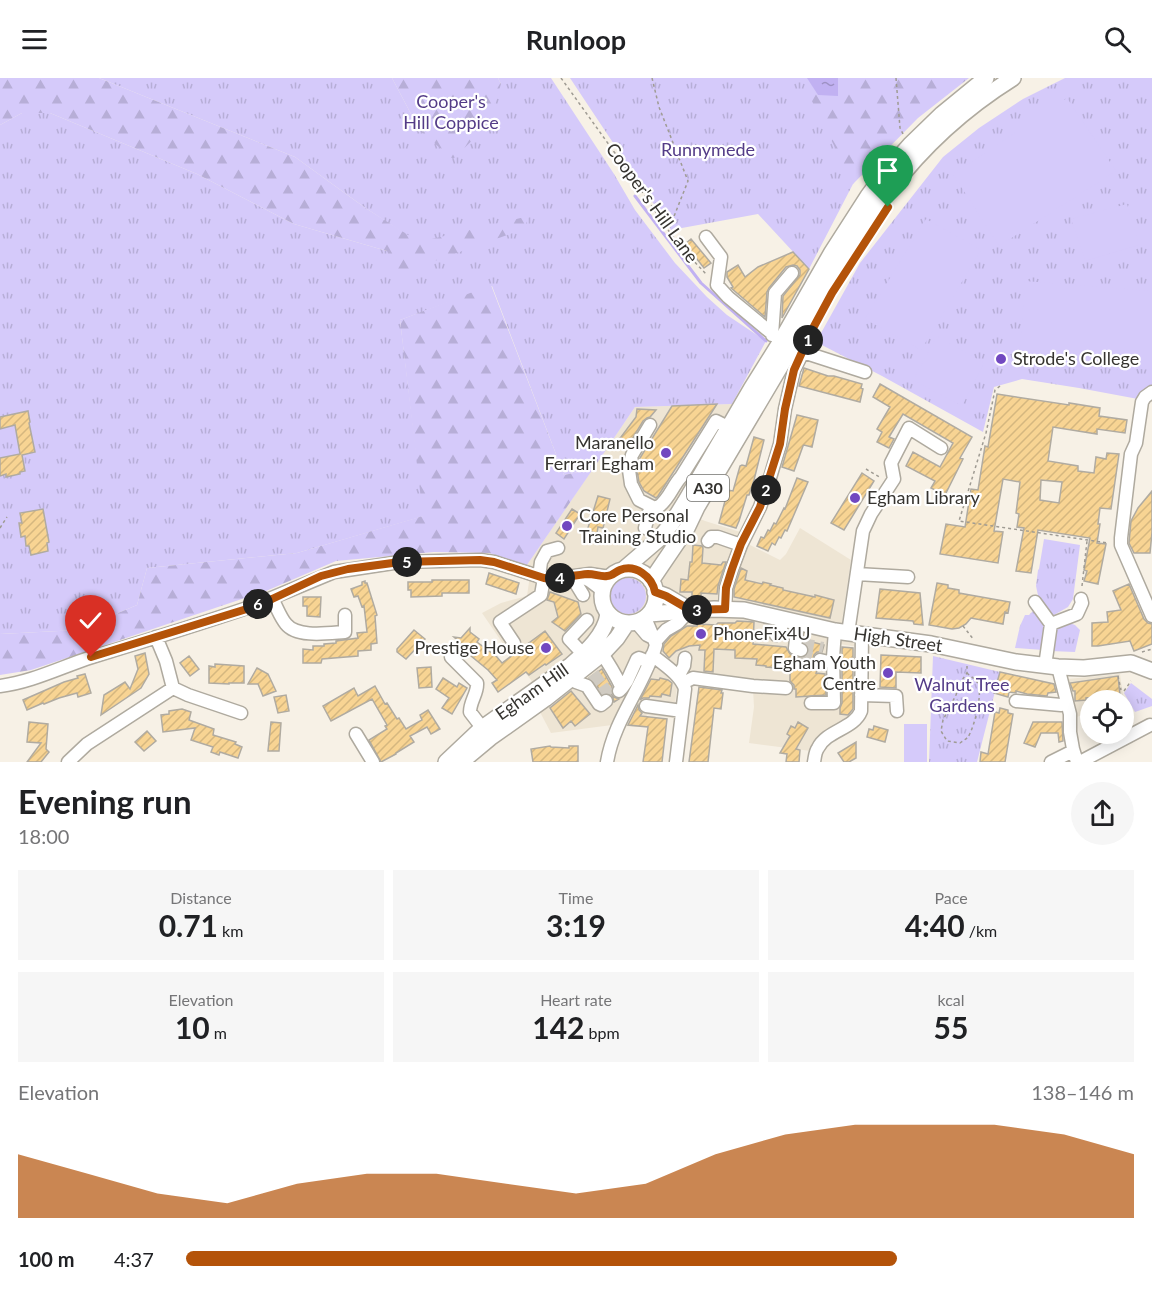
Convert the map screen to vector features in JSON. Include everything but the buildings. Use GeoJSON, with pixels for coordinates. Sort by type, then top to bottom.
{"type":"FeatureCollection","features":[{"type":"Feature","properties":{"kind":"main road","name":"A30"},"geometry":{"type":"LineString","coordinates":[[624,569],[664,533],[729,427],[776,338],[868,196],[910,144],[986,78]]}},
{"type":"Feature","properties":{"kind":"main road","name":"A30"},"geometry":{"type":"LineString","coordinates":[[653,586],[847,253],[887,193],[918,156],[948,127],[970,108],[1013,78]]}},
{"type":"Feature","properties":{"kind":"main road"},"geometry":{"type":"LineString","coordinates":[[624,569],[638,570],[648,576],[653,586],[655,602],[639,619],[616,620],[608,614],[602,603],[606,584],[624,569]]}},
{"type":"Feature","properties":{"kind":"main road"},"geometry":{"type":"LineString","coordinates":[[653,586],[690,610]]}},
{"type":"Feature","properties":{"kind":"main road","name":"High Street"},"geometry":{"type":"LineString","coordinates":[[639,619],[690,610],[744,610],[849,633],[931,644],[997,659],[1052,667],[1151,674]]}},
{"type":"Feature","properties":{"kind":"main road","name":"Egham Hill"},"geometry":{"type":"LineString","coordinates":[[446,762],[571,665],[599,636],[608,621],[608,614]]}},
{"type":"Feature","properties":{"kind":"main road","name":"Egham Hill"},"geometry":{"type":"LineString","coordinates":[[458,762],[466,758],[486,733],[545,699],[602,654],[639,619]]}},
{"type":"Feature","properties":{"kind":"street"},"geometry":{"type":"LineString","coordinates":[[706,237],[721,257],[717,285],[776,338]]}},
{"type":"Feature","properties":{"kind":"street"},"geometry":{"type":"LineString","coordinates":[[776,338],[775,293],[792,273]]}},
{"type":"Feature","properties":{"kind":"street"},"geometry":{"type":"LineString","coordinates":[[725,609],[726,588],[735,560],[760,507],[780,444],[780,407],[803,352],[865,372]]}},
{"type":"Feature","properties":{"kind":"street"},"geometry":{"type":"LineString","coordinates":[[1152,392],[1144,397],[1142,402],[1136,443],[1131,454],[1121,544],[1152,616]]}},
{"type":"Feature","properties":{"kind":"street"},"geometry":{"type":"LineString","coordinates":[[645,528],[649,512],[659,507],[674,488],[716,421],[729,427]]}},
{"type":"Feature","properties":{"kind":"street"},"geometry":{"type":"LineString","coordinates":[[650,425],[632,455],[628,470],[631,484],[639,500],[655,508]]}},
{"type":"Feature","properties":{"kind":"street"},"geometry":{"type":"LineString","coordinates":[[814,762],[817,748],[821,743],[860,715],[861,695],[849,633],[862,538],[866,524],[894,479],[891,463],[893,457],[909,428],[941,448]]}},
{"type":"Feature","properties":{"kind":"street"},"geometry":{"type":"LineString","coordinates":[[676,483],[692,490]]}},
{"type":"Feature","properties":{"kind":"street"},"geometry":{"type":"LineString","coordinates":[[708,541],[711,537],[718,537],[741,544]]}},
{"type":"Feature","properties":{"kind":"street"},"geometry":{"type":"LineString","coordinates":[[514,643],[500,622],[541,595],[541,562],[547,551],[558,548]]}},
{"type":"Feature","properties":{"kind":"street"},"geometry":{"type":"LineString","coordinates":[[0,686],[14,684],[91,657],[193,626],[272,599],[334,572],[400,562],[480,560],[494,562],[541,578],[577,576],[606,584]]}},
{"type":"Feature","properties":{"kind":"street"},"geometry":{"type":"LineString","coordinates":[[857,574],[908,578]]}},
{"type":"Feature","properties":{"kind":"street"},"geometry":{"type":"LineString","coordinates":[[577,576],[575,582],[583,595]]}},
{"type":"Feature","properties":{"kind":"street"},"geometry":{"type":"LineString","coordinates":[[272,599],[287,626],[298,632],[349,632],[345,615]]}},
{"type":"Feature","properties":{"kind":"street"},"geometry":{"type":"LineString","coordinates":[[1051,624],[1077,614],[1082,603],[1081,599]]}},
{"type":"Feature","properties":{"kind":"street"},"geometry":{"type":"LineString","coordinates":[[1035,602],[1051,624],[1052,667],[1067,703],[1070,714],[1070,732],[1077,758]]}},
{"type":"Feature","properties":{"kind":"street"},"geometry":{"type":"LineString","coordinates":[[654,640],[690,610]]}},
{"type":"Feature","properties":{"kind":"street"},"geometry":{"type":"LineString","coordinates":[[607,762],[610,743],[651,659],[654,640],[651,632],[639,619]]}},
{"type":"Feature","properties":{"kind":"street"},"geometry":{"type":"LineString","coordinates":[[583,654],[569,639],[587,620]]}},
{"type":"Feature","properties":{"kind":"street"},"geometry":{"type":"LineString","coordinates":[[776,635],[791,620],[799,648]]}},
{"type":"Feature","properties":{"kind":"street"},"geometry":{"type":"LineString","coordinates":[[811,703],[834,703],[828,655],[849,633]]}},
{"type":"Feature","properties":{"kind":"street"},"geometry":{"type":"LineString","coordinates":[[156,637],[166,661],[173,688]]}},
{"type":"Feature","properties":{"kind":"street"},"geometry":{"type":"LineString","coordinates":[[602,654],[614,680],[627,681],[639,658],[651,659],[681,680],[685,689],[676,762]]}},
{"type":"Feature","properties":{"kind":"street"},"geometry":{"type":"LineString","coordinates":[[451,657],[477,682],[470,712],[486,733]]}},
{"type":"Feature","properties":{"kind":"street"},"geometry":{"type":"LineString","coordinates":[[681,680],[685,658]]}},
{"type":"Feature","properties":{"kind":"street"},"geometry":{"type":"LineString","coordinates":[[573,677],[576,682],[596,691]]}},
{"type":"Feature","properties":{"kind":"street"},"geometry":{"type":"LineString","coordinates":[[681,680],[693,678],[786,688]]}},
{"type":"Feature","properties":{"kind":"street"},"geometry":{"type":"LineString","coordinates":[[173,688],[241,713]]}},
{"type":"Feature","properties":{"kind":"street"},"geometry":{"type":"LineString","coordinates":[[68,762],[87,744],[173,688]]}},
{"type":"Feature","properties":{"kind":"street"},"geometry":{"type":"LineString","coordinates":[[861,695],[896,696],[897,711]]}},
{"type":"Feature","properties":{"kind":"street"},"geometry":{"type":"LineString","coordinates":[[1016,701],[1061,705],[1067,703]]}},
{"type":"Feature","properties":{"kind":"street"},"geometry":{"type":"LineString","coordinates":[[646,706],[682,711]]}},
{"type":"Feature","properties":{"kind":"street"},"geometry":{"type":"LineString","coordinates":[[1051,762],[1077,758],[1150,724]]}},
{"type":"Feature","properties":{"kind":"street"},"geometry":{"type":"LineString","coordinates":[[356,734],[373,762]]}},
{"type":"Feature","properties":{"kind":"path","name":"Cooper's Hill Lane"},"geometry":{"type":"LineString","coordinates":[[561,78],[668,230],[687,255],[717,285]]}},
{"type":"Feature","properties":{"kind":"path"},"geometry":{"type":"LineString","coordinates":[[652,78],[659,107],[688,181],[668,230]]}},
{"type":"Feature","properties":{"kind":"path"},"geometry":{"type":"LineString","coordinates":[[897,78],[900,128],[910,144]]}},
{"type":"Feature","properties":{"kind":"path"},"geometry":{"type":"LineString","coordinates":[[1000,386],[995,390],[986,433],[959,521],[1121,544]]}},
{"type":"Feature","properties":{"kind":"path"},"geometry":{"type":"LineString","coordinates":[[866,469],[891,484]]}},
{"type":"Feature","properties":{"kind":"path"},"geometry":{"type":"LineString","coordinates":[[0,528],[7,517]]}},
{"type":"Feature","properties":{"kind":"path"},"geometry":{"type":"LineString","coordinates":[[1081,599],[1087,539]]}},
{"type":"Feature","properties":{"kind":"path"},"geometry":{"type":"LineString","coordinates":[[963,626],[975,641]]}},
{"type":"Feature","properties":{"kind":"path"},"geometry":{"type":"LineString","coordinates":[[1142,652],[1152,649]]}},
{"type":"Feature","properties":{"kind":"path"},"geometry":{"type":"LineString","coordinates":[[967,664],[967,673],[960,682],[943,720],[941,731],[947,741],[960,743],[967,738],[977,712],[980,691],[978,683],[967,673]]}},
{"type":"Feature","properties":{"kind":"path"},"geometry":{"type":"LineString","coordinates":[[1112,671],[1123,691],[1131,681]]}},
{"type":"Feature","properties":{"kind":"shaded area"},"geometry":{"type":"Polygon","coordinates":[[[732,404],[672,507],[705,521],[750,535],[750,545],[780,560],[786,554],[800,528],[851,560],[842,621],[858,647],[839,644],[840,714],[855,715],[811,751],[749,743],[754,707],[753,689],[695,675],[677,688],[673,718],[647,715],[643,725],[637,727],[612,725],[551,733],[541,714],[531,680],[482,613],[501,603],[527,596],[529,582],[527,565],[635,407],[732,404]]]}},
{"type":"Feature","properties":{"kind":"shaded area"},"geometry":{"type":"Polygon","coordinates":[[[1120,674],[1122,690],[1080,690],[1080,716],[1077,717],[1058,682],[1067,679],[1120,674]]]}},
{"type":"Feature","properties":{"kind":"green space"},"geometry":{"type":"Polygon","coordinates":[[[0,78],[99,78],[295,157],[364,207],[419,242],[529,216],[524,229],[398,274],[387,251],[294,224],[197,174],[50,113],[22,113],[0,125],[0,78]]]}},
{"type":"Feature","properties":{"kind":"green space"},"geometry":{"type":"Polygon","coordinates":[[[99,78],[392,78],[420,131],[501,84],[498,78],[551,78],[635,210],[675,263],[727,315],[766,341],[732,404],[635,407],[593,469],[564,475],[492,286],[400,320],[424,516],[297,553],[147,568],[137,605],[78,630],[0,634],[0,125],[22,113],[50,113],[197,174],[294,224],[387,251],[528,216],[419,243],[295,157],[99,78]]]}},
{"type":"Feature","properties":{"kind":"green space","name":"Cooper's Hill Coppice"},"geometry":{"type":"Polygon","coordinates":[[[392,78],[498,78],[501,84],[487,126],[453,159],[420,131],[392,78]]]}},
{"type":"Feature","properties":{"kind":"green space","name":"Runnymede"},"geometry":{"type":"Polygon","coordinates":[[[570,78],[959,78],[899,112],[853,184],[809,269],[758,214],[671,230],[570,78]]]}},
{"type":"Feature","properties":{"kind":"green space"},"geometry":{"type":"Polygon","coordinates":[[[805,78],[969,78],[918,118],[853,184],[806,89],[805,78]]]}},
{"type":"Feature","properties":{"kind":"green space","name":"Strode's College"},"geometry":{"type":"Polygon","coordinates":[[[1065,78],[1152,78],[1152,386],[1138,399],[1022,379],[994,387],[983,432],[816,342],[860,263],[943,157],[979,128],[1023,99],[1065,78]]]}},
{"type":"Feature","properties":{"kind":"green space"},"geometry":{"type":"Polygon","coordinates":[[[1067,98],[1116,171],[999,246],[953,174],[1067,98]]]}},
{"type":"Feature","properties":{"kind":"green space"},"geometry":{"type":"Polygon","coordinates":[[[1127,204],[1139,245],[1085,261],[1071,219],[1127,204]]]}},
{"type":"Feature","properties":{"kind":"green space"},"geometry":{"type":"Polygon","coordinates":[[[926,219],[981,250],[921,350],[865,319],[926,219]]]}},
{"type":"Feature","properties":{"kind":"green space"},"geometry":{"type":"Polygon","coordinates":[[[1025,281],[1152,291],[1152,370],[1019,359],[1025,281]]]}},
{"type":"Feature","properties":{"kind":"green space"},"geometry":{"type":"Polygon","coordinates":[[[491,285],[564,475],[593,469],[527,565],[489,553],[434,552],[336,561],[266,591],[31,670],[0,675],[0,634],[78,630],[137,605],[147,568],[297,553],[423,516],[400,320],[491,285]]]}},
{"type":"Feature","properties":{"kind":"green space"},"geometry":{"type":"Polygon","coordinates":[[[937,336],[984,363],[962,406],[913,380],[937,336]]]}},
{"type":"Feature","properties":{"kind":"green space"},"geometry":{"type":"Polygon","coordinates":[[[1044,539],[1080,545],[1073,599],[1068,607],[1051,616],[1039,600],[1036,586],[1044,539]]]}},
{"type":"Feature","properties":{"kind":"green space"},"geometry":{"type":"Polygon","coordinates":[[[628,578],[641,583],[646,596],[641,609],[628,614],[615,609],[610,596],[615,583],[628,578]]]}},
{"type":"Feature","properties":{"kind":"green space"},"geometry":{"type":"Polygon","coordinates":[[[1039,611],[1046,624],[1043,650],[1015,648],[1025,615],[1039,611]]]}},
{"type":"Feature","properties":{"kind":"green space"},"geometry":{"type":"Polygon","coordinates":[[[1063,621],[1075,625],[1080,630],[1075,652],[1050,651],[1053,627],[1063,621]]]}},
{"type":"Feature","properties":{"kind":"green space","name":"Walnut Tree Gardens"},"geometry":{"type":"Polygon","coordinates":[[[933,656],[1000,672],[977,762],[929,762],[933,656]]]}},
{"type":"Feature","properties":{"kind":"green space"},"geometry":{"type":"Polygon","coordinates":[[[1131,683],[1152,699],[1152,706],[1135,712],[1134,690],[1126,690],[1131,683]]]}},
{"type":"Feature","properties":{"kind":"green space"},"geometry":{"type":"Polygon","coordinates":[[[904,724],[927,724],[927,762],[904,762],[904,724]]]}},
{"type":"Feature","properties":{"kind":"water"},"geometry":{"type":"Polygon","coordinates":[[[807,78],[838,78],[838,96],[818,95],[807,78]]]}},
{"type":"Feature","properties":{"kind":"waterway"},"geometry":{"type":"LineString","coordinates":[[635,196],[701,283],[766,341]]}},
{"type":"Feature","properties":{"kind":"tunnel"},"geometry":{"type":"LineString","coordinates":[[802,644],[823,648]]}},
{"type":"Feature","properties":{"kind":"tunnel"},"geometry":{"type":"LineString","coordinates":[[800,655],[820,660]]}},
{"type":"Feature","properties":{"kind":"tunnel"},"geometry":{"type":"LineString","coordinates":[[592,682],[605,672]]}},
{"type":"Feature","properties":{"kind":"tunnel"},"geometry":{"type":"LineString","coordinates":[[601,694],[615,684]]}},
{"type":"Feature","properties":{"kind":"place","name":"Strode's College"},"geometry":{"type":"Point","coordinates":[1001,359]}},
{"type":"Feature","properties":{"kind":"place","name":"Maranello Ferrari Egham"},"geometry":{"type":"Point","coordinates":[666,453]}},
{"type":"Feature","properties":{"kind":"place","name":"Egham Library"},"geometry":{"type":"Point","coordinates":[855,498]}},
{"type":"Feature","properties":{"kind":"place","name":"Core Personal Training Studio"},"geometry":{"type":"Point","coordinates":[567,526]}},
{"type":"Feature","properties":{"kind":"place","name":"PhoneFix4U"},"geometry":{"type":"Point","coordinates":[701,634]}},
{"type":"Feature","properties":{"kind":"place","name":"Prestige House"},"geometry":{"type":"Point","coordinates":[546,648]}},
{"type":"Feature","properties":{"kind":"place","name":"Egham Youth Centre"},"geometry":{"type":"Point","coordinates":[888,673]}},
{"type":"Feature","properties":{"kind":"route"},"geometry":{"type":"LineString","coordinates":[[91,657],[250,608],[334,572],[400,562],[480,560],[551,579],[590,574],[610,577],[624,569],[638,570],[648,576],[655,592],[690,610],[725,609],[726,588],[735,560],[760,507],[780,444],[794,370],[832,293],[888,207]]}}]}
